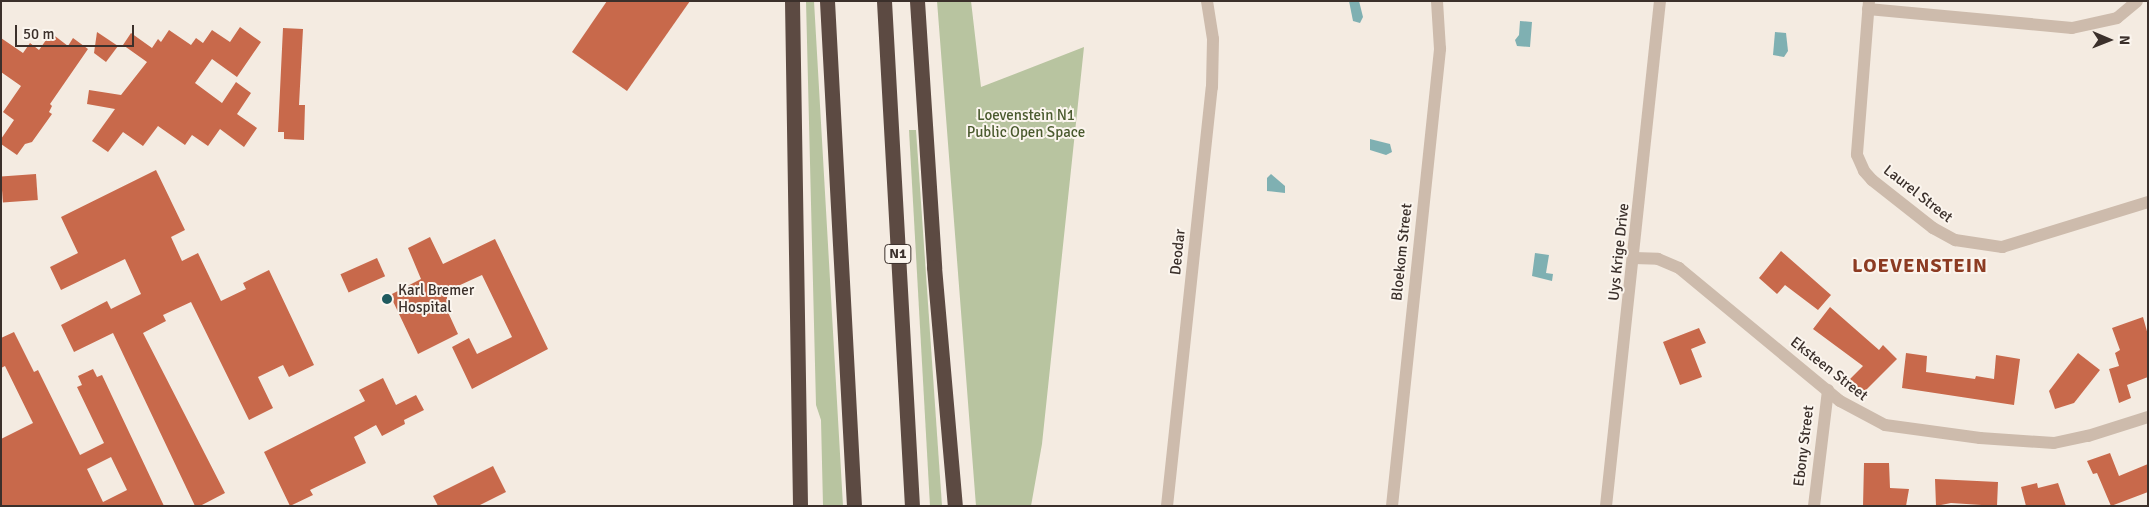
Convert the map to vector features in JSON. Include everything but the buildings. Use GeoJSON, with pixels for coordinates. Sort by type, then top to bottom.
{"type":"FeatureCollection","features":[{"type":"Feature","properties":{"kind":"highway"},"geometry":{"type":"LineString","coordinates":[[792,1],[800,506]]}},
{"type":"Feature","properties":{"kind":"highway"},"geometry":{"type":"LineString","coordinates":[[827,1],[854,506]]}},
{"type":"Feature","properties":{"kind":"highway","name":"N1"},"geometry":{"type":"LineString","coordinates":[[884,1],[912,506]]}},
{"type":"Feature","properties":{"kind":"highway"},"geometry":{"type":"LineString","coordinates":[[917,1],[934,268],[956,506]]}},
{"type":"Feature","properties":{"kind":"street","name":"Deodar"},"geometry":{"type":"LineString","coordinates":[[1167,506],[1212,87],[1213,39],[1207,1]]}},
{"type":"Feature","properties":{"kind":"street","name":"Bloekom Street"},"geometry":{"type":"LineString","coordinates":[[1392,506],[1440,49],[1437,1]]}},
{"type":"Feature","properties":{"kind":"street","name":"Uys Krige Drive"},"geometry":{"type":"LineString","coordinates":[[1606,506],[1660,1]]}},
{"type":"Feature","properties":{"kind":"street"},"geometry":{"type":"LineString","coordinates":[[1869,5],[2072,28],[2117,18],[2137,1]]}},
{"type":"Feature","properties":{"kind":"street","name":"Laurel Street"},"geometry":{"type":"LineString","coordinates":[[1869,5],[1857,155],[1864,171],[1872,180],[1933,228],[1955,240],[2002,246],[2148,202]]}},
{"type":"Feature","properties":{"kind":"street","name":"Eksteen Street"},"geometry":{"type":"LineString","coordinates":[[1634,258],[1658,260],[1679,268],[1854,411],[1885,425],[2028,443],[2054,443],[2088,436],[2148,417]]}},
{"type":"Feature","properties":{"kind":"street","name":"Ebony Street"},"geometry":{"type":"LineString","coordinates":[[1814,506],[1828,390]]}},
{"type":"Feature","properties":{"kind":"green space"},"geometry":{"type":"Polygon","coordinates":[[[806,1],[814,1],[843,506],[823,506],[821,420],[816,405],[806,1]]]}},
{"type":"Feature","properties":{"kind":"green space","name":"Loevenstein N1 Public Open Space"},"geometry":{"type":"Polygon","coordinates":[[[937,1],[971,1],[981,87],[1084,47],[1042,444],[1031,506],[976,506],[937,1]]]}},
{"type":"Feature","properties":{"kind":"green space"},"geometry":{"type":"Polygon","coordinates":[[[909,130],[916,130],[942,506],[930,506],[909,130]]]}},
{"type":"Feature","properties":{"kind":"water"},"geometry":{"type":"Polygon","coordinates":[[[1349,1],[1359,1],[1363,17],[1360,23],[1353,21],[1349,1]]]}},
{"type":"Feature","properties":{"kind":"water"},"geometry":{"type":"Polygon","coordinates":[[[1520,21],[1532,22],[1530,47],[1517,46],[1515,40],[1519,35],[1520,21]]]}},
{"type":"Feature","properties":{"kind":"water"},"geometry":{"type":"Polygon","coordinates":[[[1775,32],[1786,33],[1788,51],[1784,57],[1773,55],[1775,32]]]}},
{"type":"Feature","properties":{"kind":"water"},"geometry":{"type":"Polygon","coordinates":[[[1370,139],[1390,144],[1392,152],[1386,155],[1370,150],[1370,139]]]}},
{"type":"Feature","properties":{"kind":"water"},"geometry":{"type":"Polygon","coordinates":[[[1271,174],[1285,186],[1285,193],[1267,191],[1267,178],[1271,174]]]}},
{"type":"Feature","properties":{"kind":"water"},"geometry":{"type":"Polygon","coordinates":[[[1535,253],[1549,255],[1546,273],[1553,274],[1552,281],[1532,276],[1535,253]]]}},
{"type":"Feature","properties":{"kind":"place","name":"Karl Bremer Hospital"},"geometry":{"type":"Point","coordinates":[387,299]}},
{"type":"Feature","properties":{"kind":"district","name":"LOEVENSTEIN"},"geometry":{"type":"Point","coordinates":[1920,265]}}]}
